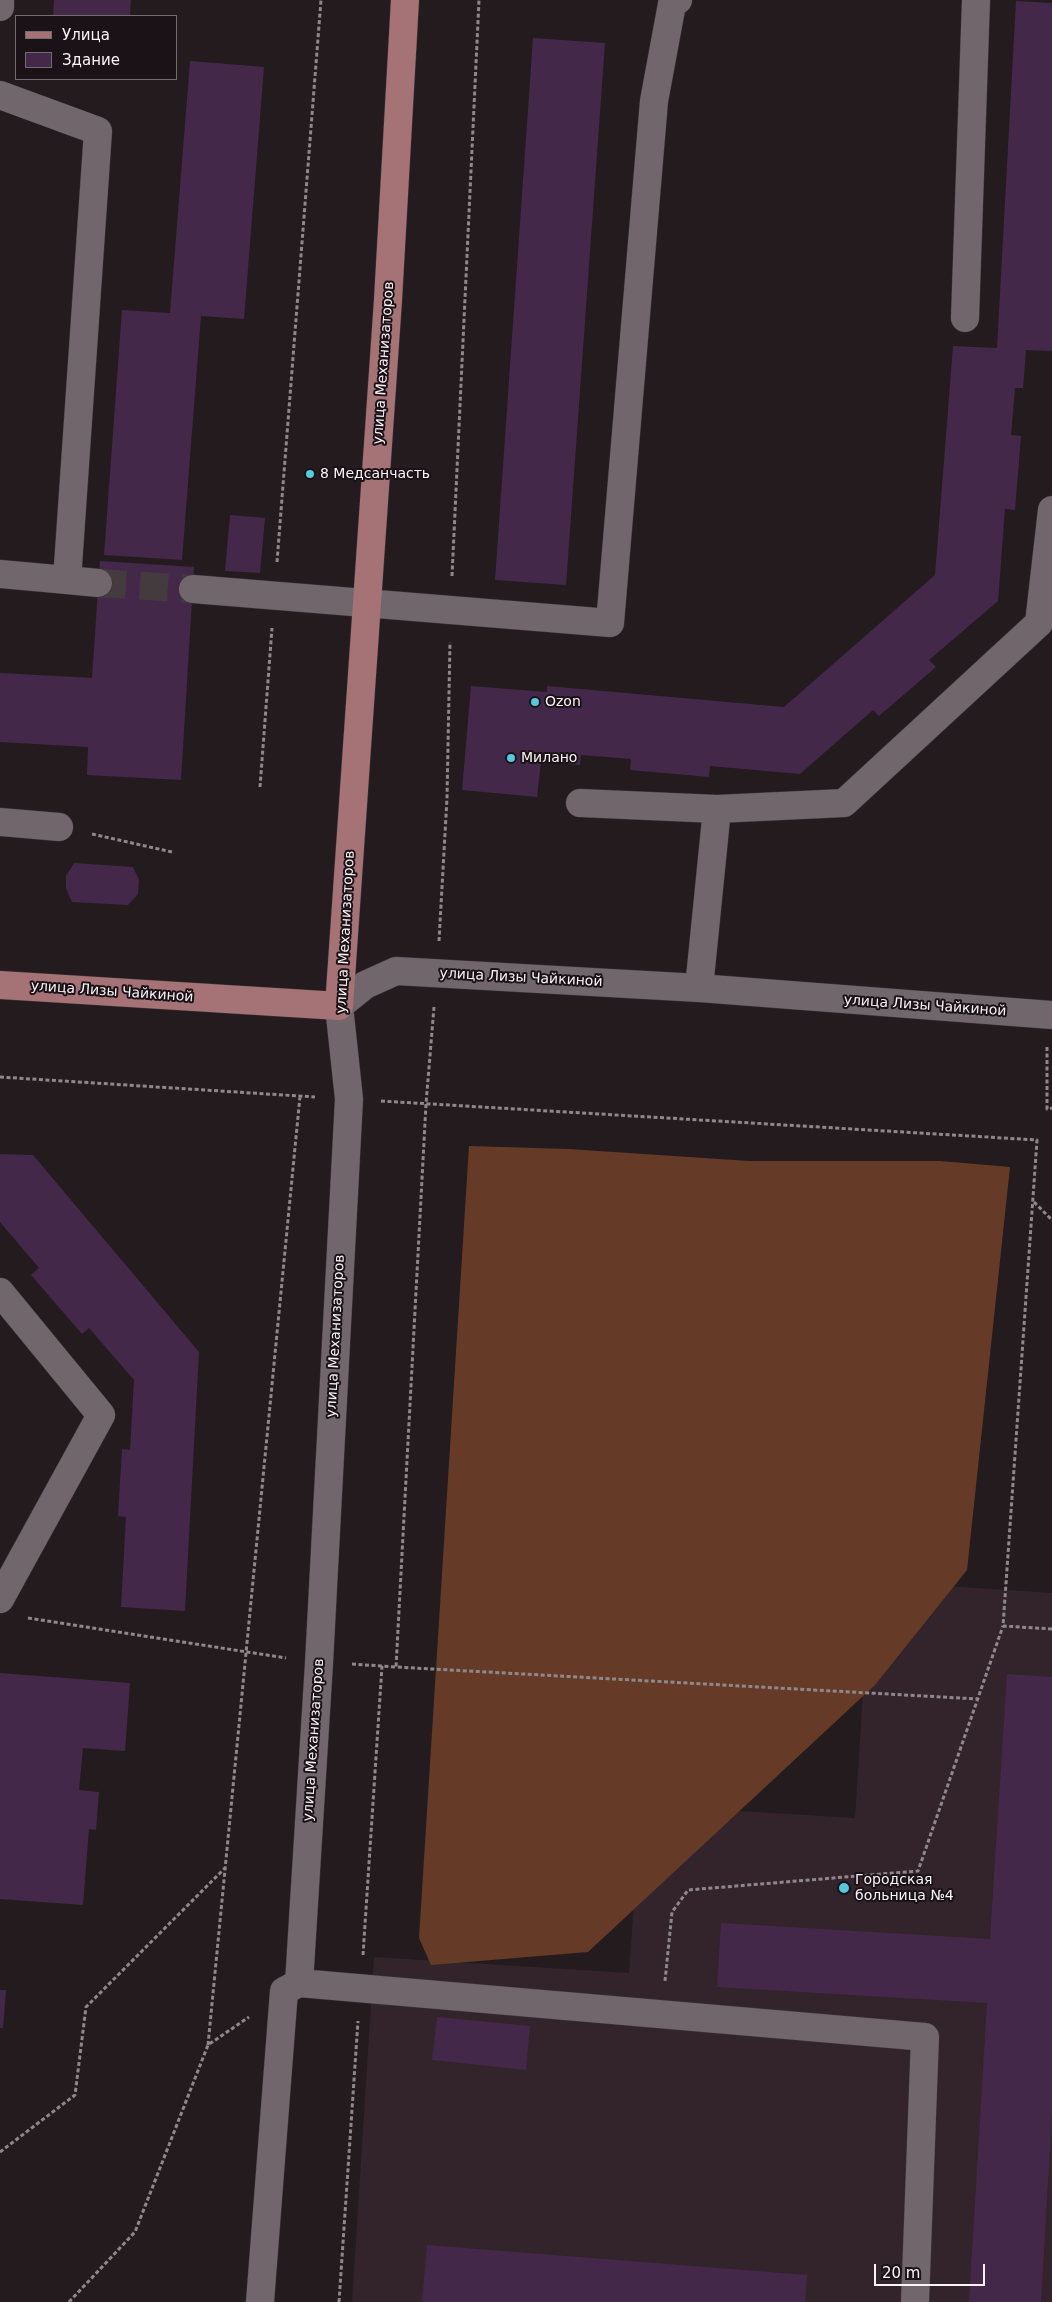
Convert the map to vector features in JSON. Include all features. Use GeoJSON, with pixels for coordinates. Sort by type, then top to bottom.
{"type":"FeatureCollection","features":[{"type":"Feature","properties":{"kind":"main road","name":"улица Механизаторов"},"geometry":{"type":"LineString","coordinates":[[339,1006],[368,604],[405,0]]}},
{"type":"Feature","properties":{"kind":"main road","name":"улица Лизы Чайкиной"},"geometry":{"type":"LineString","coordinates":[[0,985],[339,1006]]}},
{"type":"Feature","properties":{"kind":"street"},"geometry":{"type":"LineString","coordinates":[[0,0],[0,7]]}},
{"type":"Feature","properties":{"kind":"street"},"geometry":{"type":"LineString","coordinates":[[193,589],[275,594],[368,604],[450,609],[610,624],[654,101],[672,4],[678,0]]}},
{"type":"Feature","properties":{"kind":"street"},"geometry":{"type":"LineString","coordinates":[[964,318],[976,0]]}},
{"type":"Feature","properties":{"kind":"street"},"geometry":{"type":"LineString","coordinates":[[0,95],[98,131],[67,580]]}},
{"type":"Feature","properties":{"kind":"street"},"geometry":{"type":"LineString","coordinates":[[580,804],[717,809],[844,803],[1039,623],[1052,510]]}},
{"type":"Feature","properties":{"kind":"street"},"geometry":{"type":"LineString","coordinates":[[0,574],[98,583]]}},
{"type":"Feature","properties":{"kind":"street"},"geometry":{"type":"LineString","coordinates":[[699,988],[717,809]]}},
{"type":"Feature","properties":{"kind":"street"},"geometry":{"type":"LineString","coordinates":[[0,822],[59,827]]}},
{"type":"Feature","properties":{"kind":"street","name":"улица Лизы Чайкиной"},"geometry":{"type":"LineString","coordinates":[[339,1006],[365,985],[396,971],[699,988],[1050,1015]]}},
{"type":"Feature","properties":{"kind":"street","name":"улица Механизаторов"},"geometry":{"type":"LineString","coordinates":[[260,2302],[292,1987],[319,1663],[349,1099],[339,1006]]}},
{"type":"Feature","properties":{"kind":"street"},"geometry":{"type":"LineString","coordinates":[[0,1292],[101,1415],[0,1599]]}},
{"type":"Feature","properties":{"kind":"street"},"geometry":{"type":"LineString","coordinates":[[292,1987],[661,2013],[925,2037],[915,2302]]}},
{"type":"Feature","properties":{"kind":"path"},"geometry":{"type":"LineString","coordinates":[[260,787],[321,0]]}},
{"type":"Feature","properties":{"kind":"path"},"geometry":{"type":"LineString","coordinates":[[396,1668],[426,1104],[437,974],[447,798],[450,609],[479,0]]}},
{"type":"Feature","properties":{"kind":"path"},"geometry":{"type":"LineString","coordinates":[[59,827],[172,852]]}},
{"type":"Feature","properties":{"kind":"path"},"geometry":{"type":"LineString","coordinates":[[1050,1015],[1047,1109],[1052,1108]]}},
{"type":"Feature","properties":{"kind":"path"},"geometry":{"type":"LineString","coordinates":[[0,1077],[1038,1140],[1003,1626],[918,1871],[688,1890],[672,1912],[661,2013]]}},
{"type":"Feature","properties":{"kind":"path"},"geometry":{"type":"LineString","coordinates":[[69,2302],[136,2232],[208,2045],[300,1096]]}},
{"type":"Feature","properties":{"kind":"path"},"geometry":{"type":"LineString","coordinates":[[1033,1202],[1052,1220]]}},
{"type":"Feature","properties":{"kind":"path"},"geometry":{"type":"LineString","coordinates":[[20,1617],[319,1663],[978,1699]]}},
{"type":"Feature","properties":{"kind":"path"},"geometry":{"type":"LineString","coordinates":[[1003,1626],[1052,1629]]}},
{"type":"Feature","properties":{"kind":"path"},"geometry":{"type":"LineString","coordinates":[[0,2152],[75,2095],[86,2007],[225,1868]]}},
{"type":"Feature","properties":{"kind":"path"},"geometry":{"type":"LineString","coordinates":[[208,2045],[292,1987]]}},
{"type":"Feature","properties":{"kind":"shaded area"},"geometry":{"type":"Polygon","coordinates":[[[469,1146],[568,1149],[749,1161],[940,1161],[1010,1167],[967,1570],[875,1685],[588,1952],[431,1965],[419,1938],[469,1146]]]}},
{"type":"Feature","properties":{"kind":"shaded area","name":"Городская больница №4"},"geometry":{"type":"Polygon","coordinates":[[[870,1581],[1052,1593],[1052,2302],[352,2302],[374,1957],[629,1973],[641,1805],[855,1818],[870,1581]]]}},
{"type":"Feature","properties":{"kind":"building"},"geometry":{"type":"Polygon","coordinates":[[[54,0],[131,0],[130,15],[53,15],[54,0]]]}},
{"type":"Feature","properties":{"kind":"building"},"geometry":{"type":"Polygon","coordinates":[[[1016,1],[1052,3],[1052,351],[1026,350],[1023,388],[1015,388],[1011,435],[1021,436],[1015,510],[1005,509],[998,601],[929,660],[936,667],[879,716],[873,710],[800,774],[710,766],[709,777],[630,770],[631,759],[581,755],[580,765],[541,761],[537,797],[462,790],[471,686],[547,692],[547,686],[784,707],[935,575],[953,346],[997,348],[1016,1]]]}},
{"type":"Feature","properties":{"kind":"building"},"geometry":{"type":"Polygon","coordinates":[[[533,38],[605,43],[566,585],[495,580],[533,38]]]}},
{"type":"Feature","properties":{"kind":"building"},"geometry":{"type":"Polygon","coordinates":[[[190,61],[264,67],[244,319],[201,316],[182,560],[104,555],[122,310],[170,313],[190,61]]]}},
{"type":"Feature","properties":{"kind":"building"},"geometry":{"type":"Polygon","coordinates":[[[230,515],[265,518],[260,573],[225,571],[230,515]]]}},
{"type":"Feature","properties":{"kind":"building"},"geometry":{"type":"Polygon","coordinates":[[[100,561],[194,567],[181,780],[87,775],[88,747],[0,742],[0,673],[92,678],[100,561]]]}},
{"type":"Feature","properties":{"kind":"building"},"geometry":{"type":"Polygon","coordinates":[[[74,863],[133,867],[139,880],[138,894],[128,905],[72,902],[66,888],[66,876],[74,863]]]}},
{"type":"Feature","properties":{"kind":"building"},"geometry":{"type":"Polygon","coordinates":[[[0,1154],[33,1155],[199,1352],[185,1611],[121,1607],[126,1517],[118,1516],[122,1449],[130,1450],[134,1380],[89,1328],[82,1334],[31,1275],[39,1268],[0,1222],[0,1154]]]}},
{"type":"Feature","properties":{"kind":"building"},"geometry":{"type":"Polygon","coordinates":[[[0,1673],[130,1683],[125,1751],[83,1748],[79,1790],[99,1792],[96,1830],[89,1829],[83,1905],[0,1899],[0,1673]]]}},
{"type":"Feature","properties":{"kind":"building"},"geometry":{"type":"Polygon","coordinates":[[[1007,1674],[1052,1677],[1052,2112],[1041,2302],[969,2302],[987,2003],[717,1987],[721,1923],[990,1939],[1007,1674]]]}},
{"type":"Feature","properties":{"kind":"building"},"geometry":{"type":"Polygon","coordinates":[[[0,1990],[6,1990],[3,2028],[0,2028],[0,1990]]]}},
{"type":"Feature","properties":{"kind":"building"},"geometry":{"type":"Polygon","coordinates":[[[437,2017],[530,2026],[526,2070],[432,2060],[437,2017]]]}},
{"type":"Feature","properties":{"kind":"building"},"geometry":{"type":"Polygon","coordinates":[[[427,2245],[807,2275],[805,2302],[422,2302],[427,2245]]]}},
{"type":"Feature","properties":{"kind":"tunnel"},"geometry":{"type":"LineString","coordinates":[[98,583],[193,589]]}},
{"type":"Feature","properties":{"kind":"place","name":"8 Медсанчасть"},"geometry":{"type":"Point","coordinates":[310,474]}},
{"type":"Feature","properties":{"kind":"place","name":"Ozon"},"geometry":{"type":"Point","coordinates":[535,702]}},
{"type":"Feature","properties":{"kind":"place","name":"Милано"},"geometry":{"type":"Point","coordinates":[511,758]}},
{"type":"Feature","properties":{"kind":"place","name":"Городская больница №4"},"geometry":{"type":"Point","coordinates":[844,1888]}}]}
